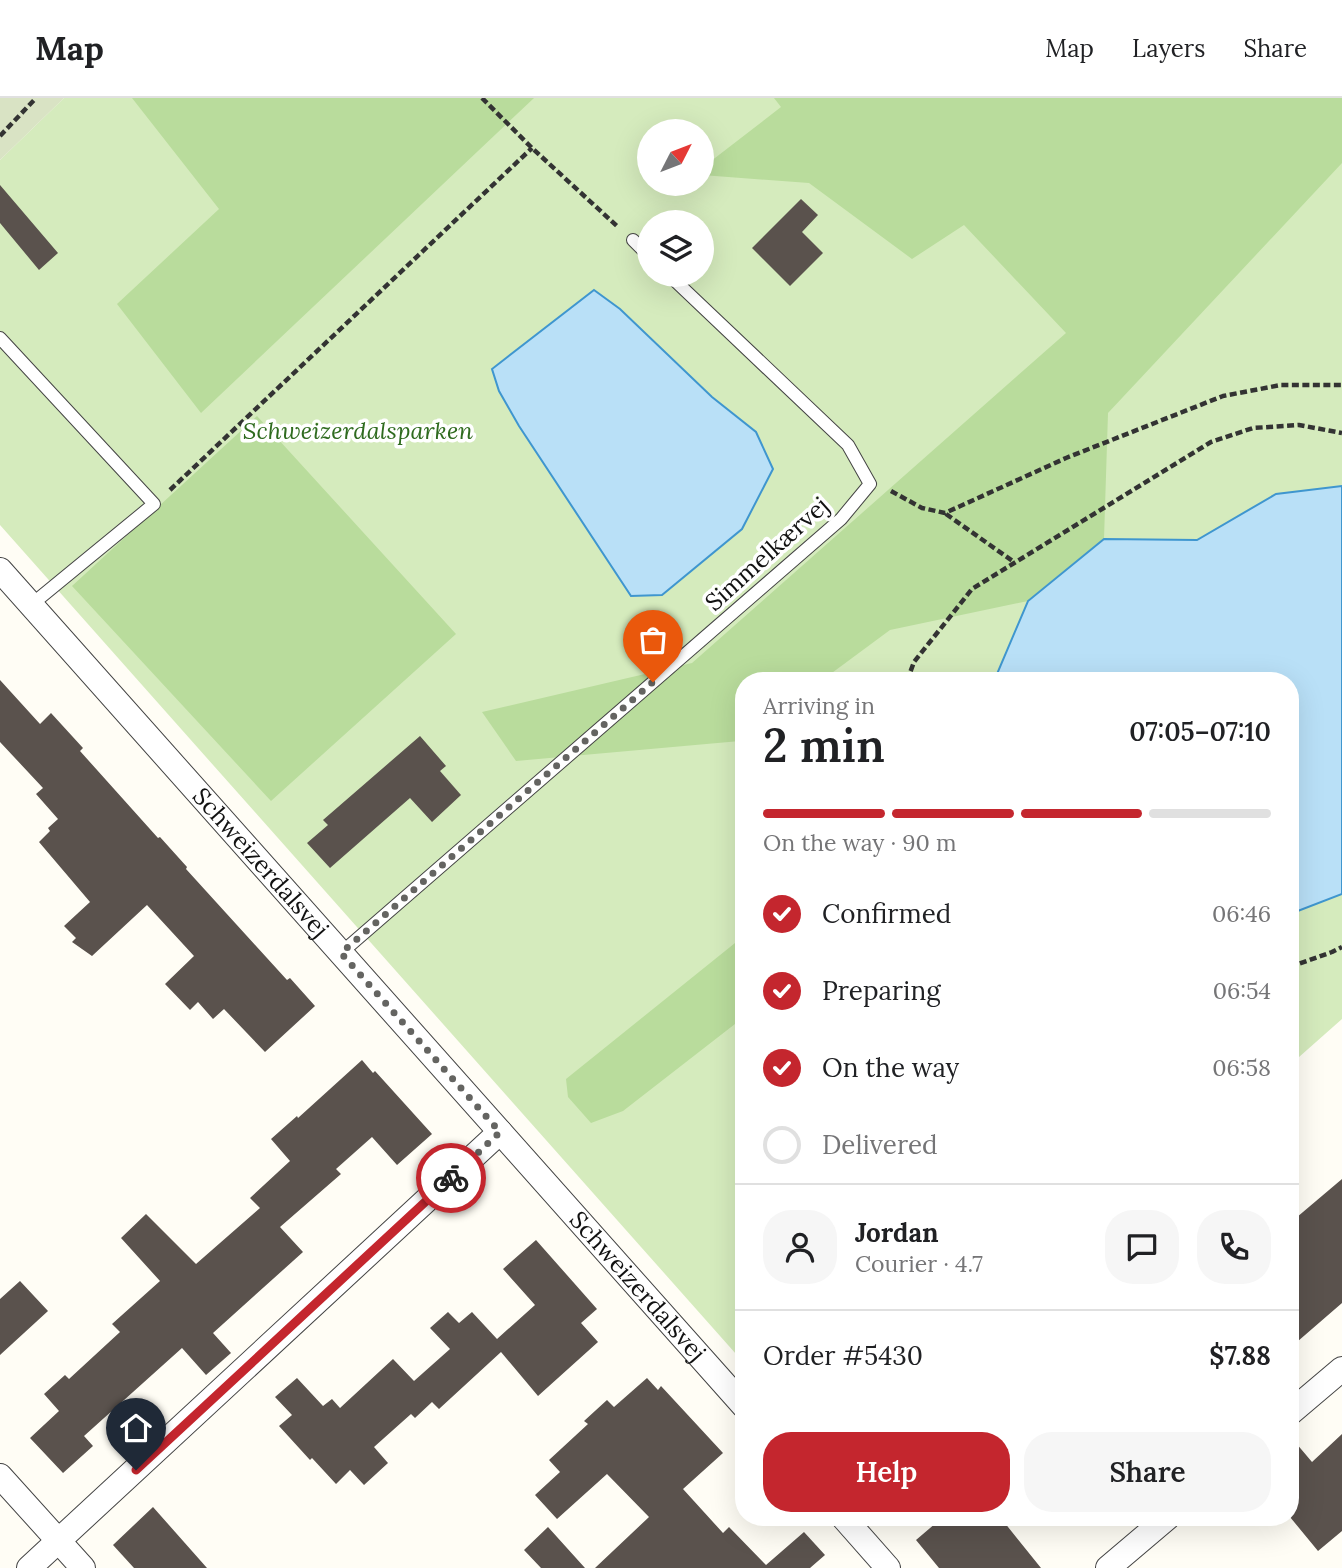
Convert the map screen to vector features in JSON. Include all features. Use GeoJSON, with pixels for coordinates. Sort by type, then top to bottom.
{"type":"FeatureCollection","features":[{"type":"Feature","properties":{"kind":"street","name":"Schweizerdalsvej"},"geometry":{"type":"LineString","coordinates":[[0,570],[735,1396]]}},
{"type":"Feature","properties":{"kind":"street"},"geometry":{"type":"LineString","coordinates":[[29,1568],[500,1132]]}},
{"type":"Feature","properties":{"kind":"street"},"geometry":{"type":"LineString","coordinates":[[1299,1405],[1342,1369]]}},
{"type":"Feature","properties":{"kind":"street"},"geometry":{"type":"LineString","coordinates":[[0,1476],[83,1568]]}},
{"type":"Feature","properties":{"kind":"street"},"geometry":{"type":"LineString","coordinates":[[851,1526],[888,1568]]}},
{"type":"Feature","properties":{"kind":"street"},"geometry":{"type":"LineString","coordinates":[[1108,1568],[1157,1526]]}},
{"type":"Feature","properties":{"kind":"lane"},"geometry":{"type":"LineString","coordinates":[[633,240],[637,244]]}},
{"type":"Feature","properties":{"kind":"lane"},"geometry":{"type":"LineString","coordinates":[[682,287],[848,445],[870,484]]}},
{"type":"Feature","properties":{"kind":"lane"},"geometry":{"type":"LineString","coordinates":[[0,338],[153,504],[31,605]]}},
{"type":"Feature","properties":{"kind":"lane","name":"Simmelkærvej"},"geometry":{"type":"LineString","coordinates":[[341,953],[841,519],[870,484]]}},
{"type":"Feature","properties":{"kind":"path"},"geometry":{"type":"LineString","coordinates":[[0,136],[36,98]]}},
{"type":"Feature","properties":{"kind":"path"},"geometry":{"type":"LineString","coordinates":[[482,98],[532,148],[633,240]]}},
{"type":"Feature","properties":{"kind":"path"},"geometry":{"type":"LineString","coordinates":[[153,504],[532,148]]}},
{"type":"Feature","properties":{"kind":"path"},"geometry":{"type":"LineString","coordinates":[[946,513],[1066,458],[1223,396],[1281,385],[1342,385]]}},
{"type":"Feature","properties":{"kind":"path"},"geometry":{"type":"LineString","coordinates":[[910,672],[914,662],[972,589],[1211,442],[1253,428],[1299,425],[1342,433]]}},
{"type":"Feature","properties":{"kind":"path"},"geometry":{"type":"LineString","coordinates":[[870,484],[897,493],[922,508],[946,513],[1014,562]]}},
{"type":"Feature","properties":{"kind":"path"},"geometry":{"type":"LineString","coordinates":[[1299,964],[1342,947]]}},
{"type":"Feature","properties":{"kind":"green space"},"geometry":{"type":"Polygon","coordinates":[[[0,98],[64,98],[0,160],[0,98]]]}},
{"type":"Feature","properties":{"kind":"green space","name":"Schweizerdalsparken"},"geometry":{"type":"Polygon","coordinates":[[[64,98],[1342,98],[1342,1019],[1299,1057],[1299,672],[735,672],[735,1353],[0,525],[0,160],[64,98]]]}},
{"type":"Feature","properties":{"kind":"green space"},"geometry":{"type":"Polygon","coordinates":[[[132,98],[534,98],[201,413],[117,304],[219,209],[132,98]]]}},
{"type":"Feature","properties":{"kind":"green space"},"geometry":{"type":"Polygon","coordinates":[[[774,98],[1342,98],[1342,163],[1108,413],[1104,539],[1028,601],[890,630],[833,672],[735,672],[735,741],[516,761],[482,712],[692,663],[1066,333],[964,225],[912,259],[809,183],[714,176],[714,159],[781,107],[774,98]]]}},
{"type":"Feature","properties":{"kind":"green space"},"geometry":{"type":"Polygon","coordinates":[[[257,416],[456,634],[271,801],[72,586],[257,416]]]}},
{"type":"Feature","properties":{"kind":"green space"},"geometry":{"type":"Polygon","coordinates":[[[735,943],[735,1024],[623,1111],[591,1123],[568,1097],[566,1079],[735,943]]]}},
{"type":"Feature","properties":{"kind":"water"},"geometry":{"type":"Polygon","coordinates":[[[594,290],[620,309],[712,397],[756,432],[773,469],[742,529],[662,595],[631,596],[519,426],[499,391],[492,369],[594,290]]]}},
{"type":"Feature","properties":{"kind":"water"},"geometry":{"type":"Polygon","coordinates":[[[1342,486],[1342,894],[1299,911],[1299,672],[998,672],[1028,601],[1104,539],[1197,540],[1276,494],[1342,486]]]}},
{"type":"Feature","properties":{"kind":"building"},"geometry":{"type":"Polygon","coordinates":[[[0,185],[58,253],[39,270],[0,223],[0,185]]]}},
{"type":"Feature","properties":{"kind":"building"},"geometry":{"type":"Polygon","coordinates":[[[801,199],[818,215],[802,232],[823,253],[790,286],[752,248],[801,199]]]}},
{"type":"Feature","properties":{"kind":"building"},"geometry":{"type":"Polygon","coordinates":[[[0,680],[40,724],[51,713],[83,748],[80,751],[158,838],[160,837],[287,980],[290,978],[315,1006],[265,1052],[224,1009],[213,1019],[198,1002],[190,1010],[165,984],[194,956],[147,905],[92,956],[72,942],[76,938],[64,926],[90,902],[39,842],[58,819],[36,794],[43,788],[0,742],[0,680]]]}},
{"type":"Feature","properties":{"kind":"building"},"geometry":{"type":"Polygon","coordinates":[[[420,736],[446,766],[440,771],[461,795],[432,822],[410,798],[330,868],[307,843],[328,825],[323,820],[420,736]]]}},
{"type":"Feature","properties":{"kind":"building"},"geometry":{"type":"Polygon","coordinates":[[[362,1060],[432,1134],[397,1165],[372,1137],[336,1169],[341,1174],[280,1227],[303,1252],[213,1333],[231,1353],[206,1375],[182,1348],[84,1436],[93,1446],[63,1473],[30,1438],[59,1411],[44,1394],[65,1375],[69,1379],[120,1332],[112,1324],[160,1281],[121,1238],[146,1214],[196,1264],[260,1208],[250,1198],[290,1161],[271,1139],[362,1060]]]}},
{"type":"Feature","properties":{"kind":"building"},"geometry":{"type":"Polygon","coordinates":[[[1342,1179],[1342,1303],[1299,1340],[1299,1215],[1342,1179]]]}},
{"type":"Feature","properties":{"kind":"building"},"geometry":{"type":"Polygon","coordinates":[[[536,1240],[597,1309],[581,1323],[598,1342],[538,1396],[501,1352],[439,1409],[432,1402],[415,1418],[411,1414],[374,1447],[388,1463],[364,1485],[350,1470],[336,1484],[279,1426],[292,1415],[275,1397],[297,1378],[323,1406],[332,1399],[340,1408],[393,1359],[414,1381],[450,1349],[430,1328],[448,1312],[459,1323],[472,1312],[497,1339],[535,1305],[503,1269],[536,1240]]]}},
{"type":"Feature","properties":{"kind":"building"},"geometry":{"type":"Polygon","coordinates":[[[20,1281],[48,1311],[0,1355],[0,1299],[20,1281]]]}},
{"type":"Feature","properties":{"kind":"building"},"geometry":{"type":"Polygon","coordinates":[[[647,1378],[658,1390],[661,1386],[723,1453],[683,1489],[723,1533],[729,1527],[766,1565],[804,1532],[825,1555],[810,1568],[595,1568],[649,1517],[607,1474],[557,1519],[535,1495],[560,1472],[549,1460],[588,1424],[584,1421],[607,1400],[614,1407],[647,1378]]]}},
{"type":"Feature","properties":{"kind":"building"},"geometry":{"type":"Polygon","coordinates":[[[1342,1434],[1342,1531],[1318,1551],[1297,1526],[1299,1447],[1312,1462],[1342,1434]]]}},
{"type":"Feature","properties":{"kind":"building"},"geometry":{"type":"Polygon","coordinates":[[[153,1507],[207,1568],[134,1568],[113,1545],[153,1507]]]}},
{"type":"Feature","properties":{"kind":"building"},"geometry":{"type":"Polygon","coordinates":[[[932,1526],[1007,1526],[1041,1568],[939,1568],[916,1540],[932,1526]]]}},
{"type":"Feature","properties":{"kind":"building"},"geometry":{"type":"Polygon","coordinates":[[[548,1527],[585,1568],[541,1568],[524,1550],[548,1527]]]}},
{"type":"Feature","properties":{"kind":"way so far"},"geometry":{"type":"LineString","coordinates":[[451,1178],[500,1132],[341,953],[653,682]]}},
{"type":"Feature","properties":{"kind":"route"},"geometry":{"type":"LineString","coordinates":[[136,1470],[451,1178]]}}]}
